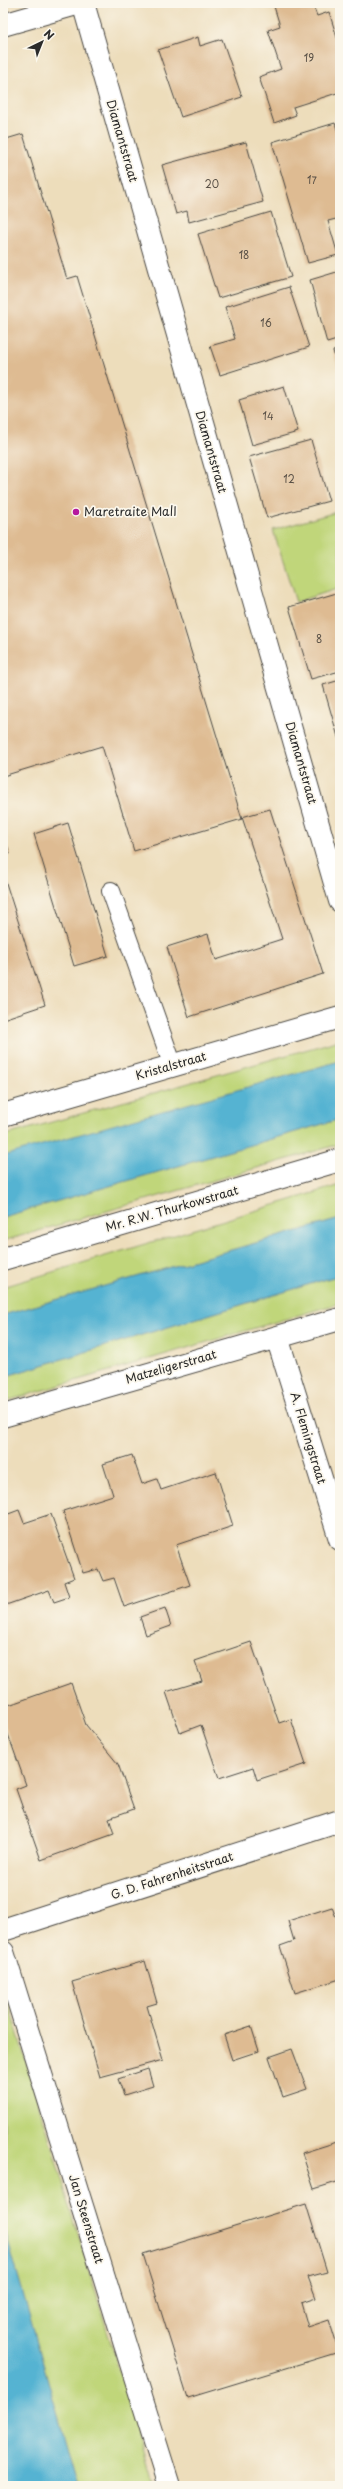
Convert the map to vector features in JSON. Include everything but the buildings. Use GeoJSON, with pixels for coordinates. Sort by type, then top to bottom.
{"type":"FeatureCollection","features":[{"type":"Feature","properties":{"kind":"street"},"geometry":{"type":"LineString","coordinates":[[3,25],[81,3]]}},
{"type":"Feature","properties":{"kind":"street","name":"Diamantstraat"},"geometry":{"type":"LineString","coordinates":[[81,3],[340,901]]}},
{"type":"Feature","properties":{"kind":"street","name":"Kristalstraat"},"geometry":{"type":"LineString","coordinates":[[3,1115],[340,1018]]}},
{"type":"Feature","properties":{"kind":"street","name":"Mr. R.W. Thurkowstraat"},"geometry":{"type":"LineString","coordinates":[[3,1259],[340,1160]]}},
{"type":"Feature","properties":{"kind":"street","name":"Matzeligerstraat"},"geometry":{"type":"LineString","coordinates":[[3,1416],[340,1319]]}},
{"type":"Feature","properties":{"kind":"street","name":"A. Flemingstraat"},"geometry":{"type":"LineString","coordinates":[[276,1337],[340,1539]]}},
{"type":"Feature","properties":{"kind":"street","name":"G. D. Fahrenheitstraat"},"geometry":{"type":"LineString","coordinates":[[3,1930],[340,1821]]}},
{"type":"Feature","properties":{"kind":"street","name":"Jan Steenstraat"},"geometry":{"type":"LineString","coordinates":[[3,1952],[169,2486]]}},
{"type":"Feature","properties":{"kind":"lane"},"geometry":{"type":"LineString","coordinates":[[111,891],[173,1066]]}},
{"type":"Feature","properties":{"kind":"green space"},"geometry":{"type":"Polygon","coordinates":[[[340,511],[340,588],[296,602],[273,530],[340,511]]]}},
{"type":"Feature","properties":{"kind":"green space"},"geometry":{"type":"Polygon","coordinates":[[[340,1040],[340,1061],[3,1157],[3,1136],[340,1040]]]}},
{"type":"Feature","properties":{"kind":"green space"},"geometry":{"type":"Polygon","coordinates":[[[340,1119],[340,1144],[3,1241],[3,1217],[340,1119]]]}},
{"type":"Feature","properties":{"kind":"green space"},"geometry":{"type":"Polygon","coordinates":[[[340,1185],[340,1219],[3,1315],[3,1287],[340,1185]]]}},
{"type":"Feature","properties":{"kind":"green space"},"geometry":{"type":"Polygon","coordinates":[[[340,1275],[340,1303],[3,1402],[3,1377],[340,1275]]]}},
{"type":"Feature","properties":{"kind":"green space"},"geometry":{"type":"Polygon","coordinates":[[[3,1985],[154,2486],[78,2486],[3,2223],[3,1985]]]}},
{"type":"Feature","properties":{"kind":"water"},"geometry":{"type":"Polygon","coordinates":[[[340,1061],[340,1119],[3,1217],[3,1156],[340,1061]]]}},
{"type":"Feature","properties":{"kind":"water"},"geometry":{"type":"Polygon","coordinates":[[[340,1219],[340,1275],[3,1377],[3,1315],[340,1219]]]}},
{"type":"Feature","properties":{"kind":"water"},"geometry":{"type":"Polygon","coordinates":[[[3,2223],[78,2486],[3,2486],[3,2223]]]}},
{"type":"Feature","properties":{"kind":"place","name":"Maretraite Mall"},"geometry":{"type":"Point","coordinates":[76,512]}}]}
